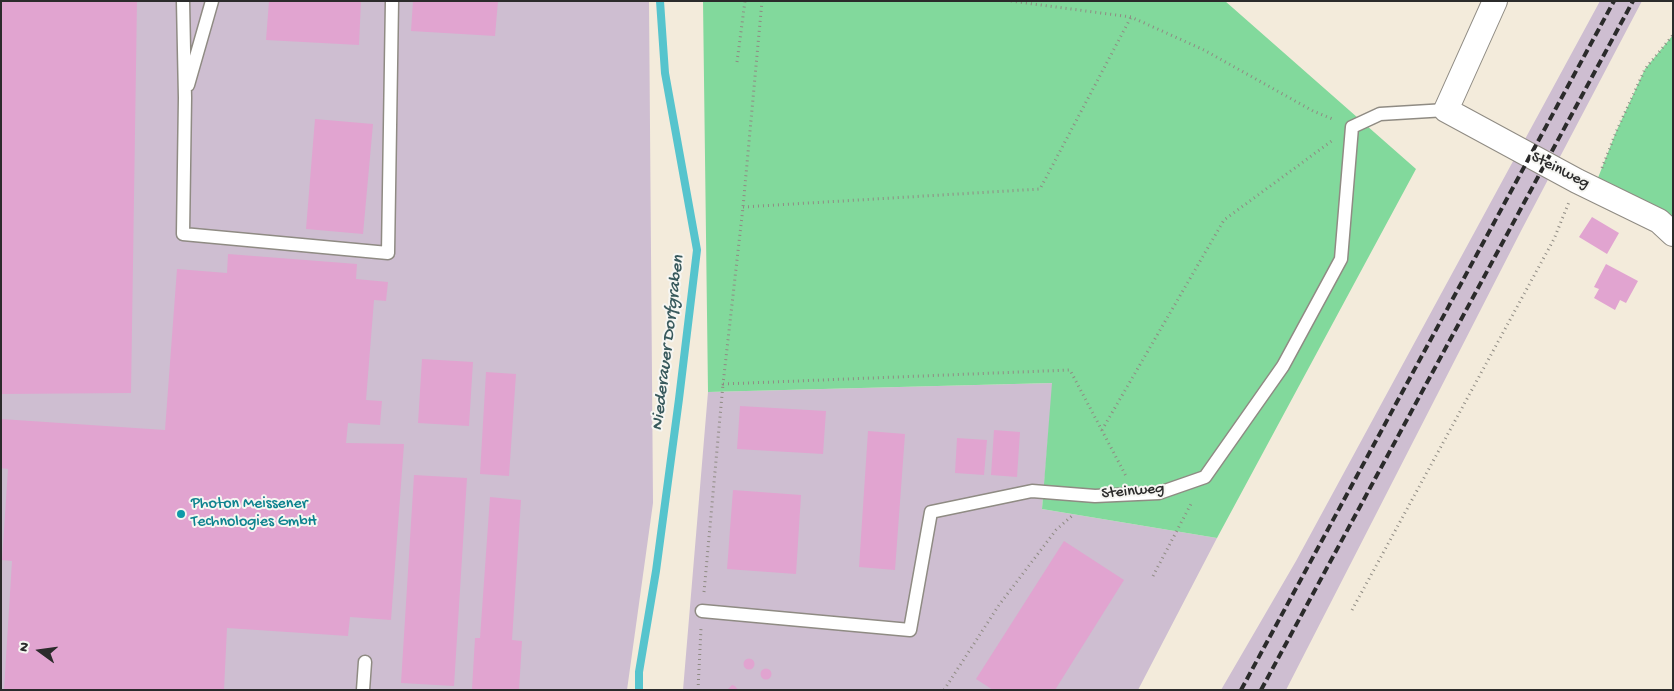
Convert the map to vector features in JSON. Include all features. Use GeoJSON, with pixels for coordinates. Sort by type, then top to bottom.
{"type":"FeatureCollection","features":[{"type":"Feature","properties":{"kind":"street"},"geometry":{"type":"LineString","coordinates":[[1446,110],[1495,1]]}},
{"type":"Feature","properties":{"kind":"street","name":"Steinweg"},"geometry":{"type":"LineString","coordinates":[[1446,110],[1659,221],[1673,234]]}},
{"type":"Feature","properties":{"kind":"lane"},"geometry":{"type":"LineString","coordinates":[[183,1],[182,234],[388,253],[392,1]]}},
{"type":"Feature","properties":{"kind":"lane"},"geometry":{"type":"LineString","coordinates":[[184,98],[212,1]]}},
{"type":"Feature","properties":{"kind":"lane"},"geometry":{"type":"LineString","coordinates":[[1205,478],[1283,366],[1341,259],[1352,126],[1380,114],[1446,110]]}},
{"type":"Feature","properties":{"kind":"lane","name":"Steinweg"},"geometry":{"type":"LineString","coordinates":[[702,612],[910,630],[932,512],[1032,491],[1095,496],[1159,493],[1205,478]]}},
{"type":"Feature","properties":{"kind":"lane"},"geometry":{"type":"LineString","coordinates":[[363,690],[365,662]]}},
{"type":"Feature","properties":{"kind":"path"},"geometry":{"type":"LineString","coordinates":[[737,62],[745,1]]}},
{"type":"Feature","properties":{"kind":"path"},"geometry":{"type":"LineString","coordinates":[[698,690],[702,612],[723,384],[762,1]]}},
{"type":"Feature","properties":{"kind":"path"},"geometry":{"type":"LineString","coordinates":[[1011,1],[1131,17],[1204,50],[1313,111],[1352,126]]}},
{"type":"Feature","properties":{"kind":"path"},"geometry":{"type":"LineString","coordinates":[[742,207],[1040,189],[1131,17]]}},
{"type":"Feature","properties":{"kind":"path"},"geometry":{"type":"LineString","coordinates":[[1352,610],[1554,239],[1616,132],[1645,69],[1673,35]]}},
{"type":"Feature","properties":{"kind":"path"},"geometry":{"type":"LineString","coordinates":[[1102,430],[1224,220],[1352,126]]}},
{"type":"Feature","properties":{"kind":"path"},"geometry":{"type":"LineString","coordinates":[[723,384],[1070,370],[1135,494]]}},
{"type":"Feature","properties":{"kind":"path"},"geometry":{"type":"LineString","coordinates":[[1153,576],[1205,478]]}},
{"type":"Feature","properties":{"kind":"path"},"geometry":{"type":"LineString","coordinates":[[944,690],[998,605],[1056,530],[1095,496]]}},
{"type":"Feature","properties":{"kind":"shaded area"},"geometry":{"type":"Polygon","coordinates":[[[1,1],[649,1],[653,503],[627,690],[1,690],[1,1]]]}},
{"type":"Feature","properties":{"kind":"shaded area"},"geometry":{"type":"Polygon","coordinates":[[[1600,1],[1642,1],[1522,229],[1286,690],[1221,690],[1296,561],[1600,1]]]}},
{"type":"Feature","properties":{"kind":"shaded area"},"geometry":{"type":"Polygon","coordinates":[[[1053,383],[1042,509],[1217,538],[1138,690],[683,690],[708,392],[1053,383]]]}},
{"type":"Feature","properties":{"kind":"green space"},"geometry":{"type":"Polygon","coordinates":[[[703,1],[1225,1],[1416,169],[1217,538],[1042,509],[1052,383],[708,392],[703,1]]]}},
{"type":"Feature","properties":{"kind":"green space"},"geometry":{"type":"Polygon","coordinates":[[[1673,35],[1673,220],[1594,188],[1616,132],[1645,69],[1673,35]]]}},
{"type":"Feature","properties":{"kind":"building"},"geometry":{"type":"Polygon","coordinates":[[[1,1],[137,1],[131,393],[1,394],[1,1]]]}},
{"type":"Feature","properties":{"kind":"building"},"geometry":{"type":"Polygon","coordinates":[[[269,1],[361,1],[359,45],[266,40],[269,1]]]}},
{"type":"Feature","properties":{"kind":"building"},"geometry":{"type":"Polygon","coordinates":[[[413,1],[498,1],[495,36],[411,31],[413,1]]]}},
{"type":"Feature","properties":{"kind":"building"},"geometry":{"type":"Polygon","coordinates":[[[315,119],[373,124],[363,234],[306,229],[315,119]]]}},
{"type":"Feature","properties":{"kind":"building"},"geometry":{"type":"Polygon","coordinates":[[[1592,217],[1619,233],[1607,254],[1579,237],[1592,217]]]}},
{"type":"Feature","properties":{"kind":"building"},"geometry":{"type":"Polygon","coordinates":[[[228,254],[357,264],[356,279],[388,282],[386,301],[374,300],[366,400],[382,401],[380,425],[348,423],[346,443],[404,444],[391,620],[350,617],[348,636],[227,628],[224,690],[4,690],[12,561],[2,560],[8,469],[1,468],[1,419],[165,430],[177,269],[227,273],[228,254]]]}},
{"type":"Feature","properties":{"kind":"building"},"geometry":{"type":"Polygon","coordinates":[[[1606,264],[1638,281],[1626,303],[1620,300],[1615,310],[1594,298],[1599,289],[1594,287],[1606,264]]]}},
{"type":"Feature","properties":{"kind":"building"},"geometry":{"type":"Polygon","coordinates":[[[422,359],[473,362],[469,426],[418,423],[422,359]]]}},
{"type":"Feature","properties":{"kind":"building"},"geometry":{"type":"Polygon","coordinates":[[[486,372],[516,374],[509,476],[480,474],[486,372]]]}},
{"type":"Feature","properties":{"kind":"building"},"geometry":{"type":"Polygon","coordinates":[[[740,406],[826,411],[823,454],[737,449],[740,406]]]}},
{"type":"Feature","properties":{"kind":"building"},"geometry":{"type":"Polygon","coordinates":[[[994,430],[1020,432],[1017,477],[991,475],[994,430]]]}},
{"type":"Feature","properties":{"kind":"building"},"geometry":{"type":"Polygon","coordinates":[[[868,431],[905,434],[895,570],[859,567],[868,431]]]}},
{"type":"Feature","properties":{"kind":"building"},"geometry":{"type":"Polygon","coordinates":[[[957,438],[987,440],[984,475],[955,473],[957,438]]]}},
{"type":"Feature","properties":{"kind":"building"},"geometry":{"type":"Polygon","coordinates":[[[414,475],[467,478],[454,686],[401,683],[414,475]]]}},
{"type":"Feature","properties":{"kind":"building"},"geometry":{"type":"Polygon","coordinates":[[[733,490],[801,495],[796,574],[727,569],[733,490]]]}},
{"type":"Feature","properties":{"kind":"building"},"geometry":{"type":"Polygon","coordinates":[[[490,497],[521,500],[512,640],[522,641],[519,690],[472,689],[475,638],[480,638],[490,497]]]}},
{"type":"Feature","properties":{"kind":"building"},"geometry":{"type":"Polygon","coordinates":[[[1064,541],[1124,580],[1055,690],[993,690],[976,679],[1064,541]]]}},
{"type":"Feature","properties":{"kind":"building"},"geometry":{"type":"Polygon","coordinates":[[[747,659],[751,659],[754,664],[753,668],[747,669],[744,666],[744,662],[747,659]]]}},
{"type":"Feature","properties":{"kind":"building"},"geometry":{"type":"Polygon","coordinates":[[[764,669],[768,669],[771,674],[770,678],[764,679],[761,676],[761,672],[764,669]]]}},
{"type":"Feature","properties":{"kind":"building"},"geometry":{"type":"Polygon","coordinates":[[[732,685],[735,686],[738,690],[727,690],[732,685]]]}},
{"type":"Feature","properties":{"kind":"waterway","name":"Niederauer Dorfgraben"},"geometry":{"type":"LineString","coordinates":[[639,690],[639,672],[656,571],[697,250],[665,73],[660,1]]}},
{"type":"Feature","properties":{"kind":"railway"},"geometry":{"type":"LineString","coordinates":[[1241,690],[1614,1]]}},
{"type":"Feature","properties":{"kind":"railway"},"geometry":{"type":"LineString","coordinates":[[1261,690],[1633,1]]}},
{"type":"Feature","properties":{"kind":"place","name":"Photon Meissener Technologies GmbH"},"geometry":{"type":"Point","coordinates":[181,514]}}]}
